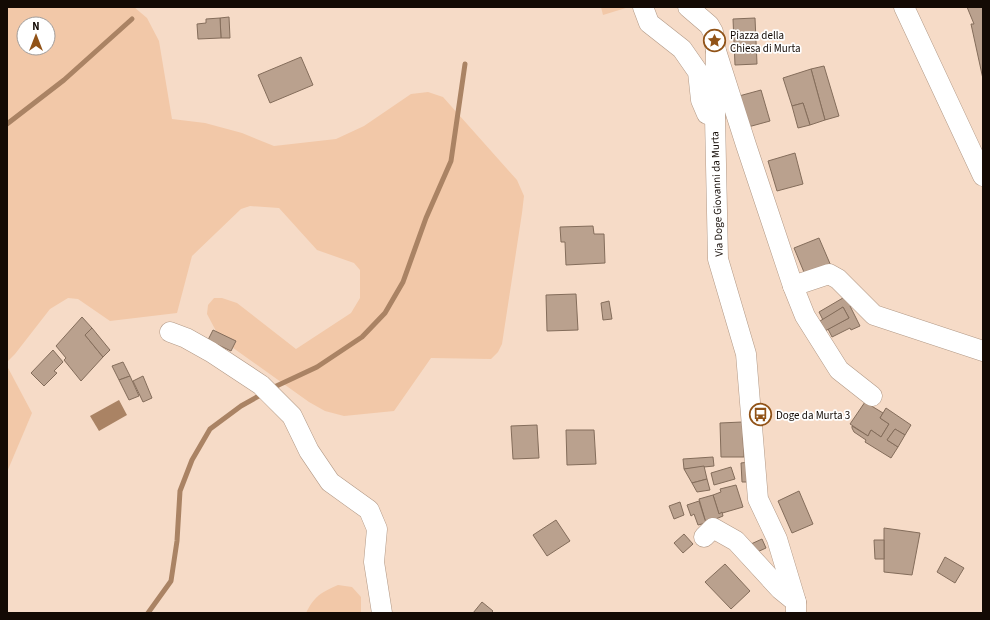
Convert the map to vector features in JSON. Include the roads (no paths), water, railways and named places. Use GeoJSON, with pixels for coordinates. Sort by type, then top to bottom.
{"type":"FeatureCollection","features":[{"type":"Feature","properties":{"kind":"street"},"geometry":{"type":"LineString","coordinates":[[643,7],[649,23],[682,49],[698,72],[701,100],[707,114],[715,117]]}},
{"type":"Feature","properties":{"kind":"street"},"geometry":{"type":"LineString","coordinates":[[688,7],[709,25],[713,32],[716,51],[746,145],[805,316],[839,370],[872,396]]}},
{"type":"Feature","properties":{"kind":"street"},"geometry":{"type":"LineString","coordinates":[[904,7],[983,176]]}},
{"type":"Feature","properties":{"kind":"street","name":"Via Doge Giovanni da Murta"},"geometry":{"type":"LineString","coordinates":[[716,51],[715,117],[718,259],[746,354],[758,499],[777,539],[796,608]]}},
{"type":"Feature","properties":{"kind":"street"},"geometry":{"type":"LineString","coordinates":[[794,286],[829,274],[838,279],[874,315],[983,351]]}},
{"type":"Feature","properties":{"kind":"street"},"geometry":{"type":"LineString","coordinates":[[170,332],[186,338],[211,352],[261,385],[292,416],[309,451],[330,482],[369,510],[377,529],[374,562],[382,613]]}},
{"type":"Feature","properties":{"kind":"street"},"geometry":{"type":"LineString","coordinates":[[704,537],[713,528],[736,541],[796,608]]}},
{"type":"Feature","properties":{"kind":"waterway"},"geometry":{"type":"LineString","coordinates":[[7,124],[64,80],[132,19]]}},
{"type":"Feature","properties":{"kind":"waterway"},"geometry":{"type":"LineString","coordinates":[[270,389],[317,367],[362,337],[385,313],[403,282],[426,218],[451,161],[465,64]]}},
{"type":"Feature","properties":{"kind":"waterway"},"geometry":{"type":"LineString","coordinates":[[148,613],[171,581],[177,541],[180,491],[192,460],[210,429],[241,406],[264,393]]}},
{"type":"Feature","properties":{"kind":"place","name":"Piazza della Chiesa di Murta"},"geometry":{"type":"Point","coordinates":[714,41]}},
{"type":"Feature","properties":{"kind":"place","name":"Doge da Murta 3"},"geometry":{"type":"Point","coordinates":[761,415]}}]}
